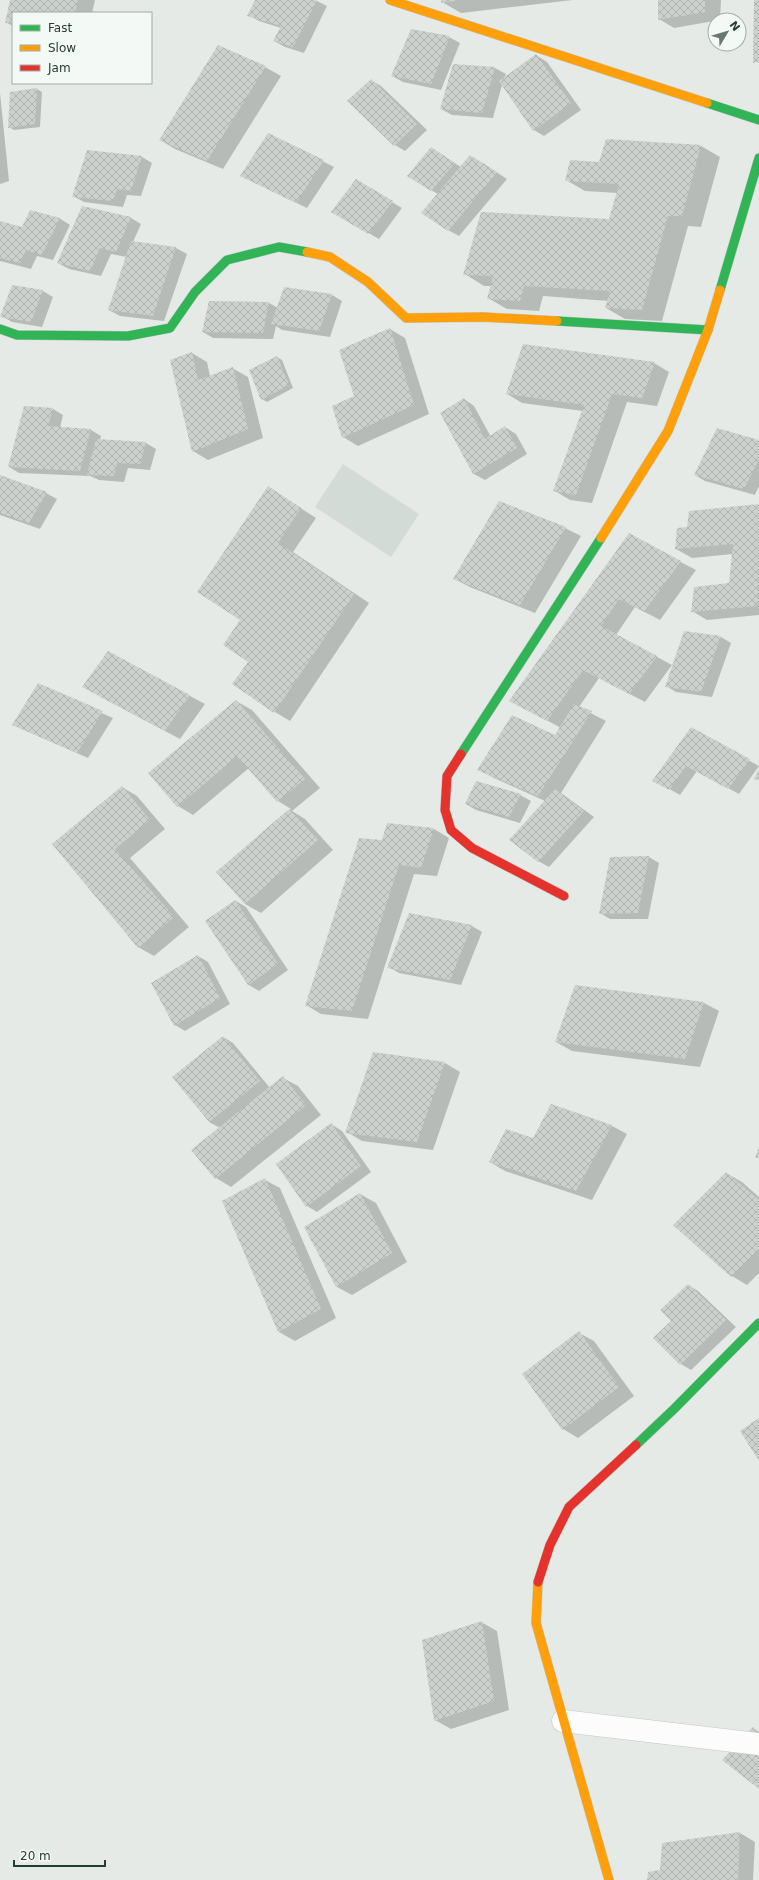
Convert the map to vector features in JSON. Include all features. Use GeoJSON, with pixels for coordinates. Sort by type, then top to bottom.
{"type":"FeatureCollection","features":[{"type":"Feature","properties":{"kind":"street"},"geometry":{"type":"LineString","coordinates":[[390,0],[759,120]]}},
{"type":"Feature","properties":{"kind":"street"},"geometry":{"type":"LineString","coordinates":[[564,896],[472,848],[451,830],[445,810],[447,776],[623,504],[668,431],[708,330],[759,158]]}},
{"type":"Feature","properties":{"kind":"street"},"geometry":{"type":"LineString","coordinates":[[0,329],[17,335],[128,336],[170,328],[195,292],[227,260],[279,247],[330,257],[368,282],[406,318],[483,317],[708,330]]}},
{"type":"Feature","properties":{"kind":"street"},"geometry":{"type":"LineString","coordinates":[[609,1880],[536,1623],[537,1586],[550,1545],[569,1507],[674,1409],[759,1323]]}},
{"type":"Feature","properties":{"kind":"street"},"geometry":{"type":"LineString","coordinates":[[563,1721],[759,1744]]}},
{"type":"Feature","properties":{"kind":"shaded area"},"geometry":{"type":"Polygon","coordinates":[[[343,464],[419,514],[391,557],[315,507],[343,464]]]}},
{"type":"Feature","properties":{"kind":"building"},"geometry":{"type":"Polygon","coordinates":[[[10,0],[78,0],[75,12],[12,12],[12,23],[5,23],[10,0]]]}},
{"type":"Feature","properties":{"kind":"building"},"geometry":{"type":"Polygon","coordinates":[[[255,0],[317,0],[293,47],[273,41],[281,26],[247,16],[255,0]]]}},
{"type":"Feature","properties":{"kind":"building"},"geometry":{"type":"Polygon","coordinates":[[[441,0],[455,0],[455,1],[441,3],[441,0]]]}},
{"type":"Feature","properties":{"kind":"building"},"geometry":{"type":"Polygon","coordinates":[[[658,0],[705,0],[705,12],[658,20],[658,0]]]}},
{"type":"Feature","properties":{"kind":"building"},"geometry":{"type":"Polygon","coordinates":[[[754,0],[759,0],[759,62],[753,63],[754,0]]]}},
{"type":"Feature","properties":{"kind":"building"},"geometry":{"type":"Polygon","coordinates":[[[411,29],[450,36],[431,84],[391,76],[411,29]]]}},
{"type":"Feature","properties":{"kind":"building"},"geometry":{"type":"Polygon","coordinates":[[[218,45],[266,66],[207,161],[159,140],[218,45]]]}},
{"type":"Feature","properties":{"kind":"building"},"geometry":{"type":"Polygon","coordinates":[[[536,54],[571,103],[533,131],[499,81],[536,54]]]}},
{"type":"Feature","properties":{"kind":"building"},"geometry":{"type":"Polygon","coordinates":[[[453,64],[495,67],[482,113],[440,109],[453,64]]]}},
{"type":"Feature","properties":{"kind":"building"},"geometry":{"type":"Polygon","coordinates":[[[371,79],[417,124],[394,146],[347,101],[371,79]]]}},
{"type":"Feature","properties":{"kind":"building"},"geometry":{"type":"Polygon","coordinates":[[[37,88],[35,124],[8,128],[10,92],[37,88]]]}},
{"type":"Feature","properties":{"kind":"building"},"geometry":{"type":"Polygon","coordinates":[[[268,133],[324,160],[296,203],[240,176],[268,133]]]}},
{"type":"Feature","properties":{"kind":"building"},"geometry":{"type":"Polygon","coordinates":[[[606,139],[701,145],[682,216],[668,216],[642,310],[605,308],[610,291],[524,286],[520,301],[487,299],[493,276],[463,275],[481,212],[609,219],[619,184],[565,181],[570,160],[599,162],[606,139]]]}},
{"type":"Feature","properties":{"kind":"building"},"geometry":{"type":"Polygon","coordinates":[[[431,147],[455,163],[431,191],[407,176],[431,147]]]}},
{"type":"Feature","properties":{"kind":"building"},"geometry":{"type":"Polygon","coordinates":[[[87,150],[142,156],[131,191],[117,189],[113,201],[72,197],[87,150]]]}},
{"type":"Feature","properties":{"kind":"building"},"geometry":{"type":"Polygon","coordinates":[[[470,155],[497,172],[448,231],[421,213],[470,155]]]}},
{"type":"Feature","properties":{"kind":"building"},"geometry":{"type":"Polygon","coordinates":[[[356,179],[393,201],[368,234],[331,212],[356,179]]]}},
{"type":"Feature","properties":{"kind":"building"},"geometry":{"type":"Polygon","coordinates":[[[82,206],[131,217],[116,252],[100,248],[90,271],[57,263],[82,206]]]}},
{"type":"Feature","properties":{"kind":"building"},"geometry":{"type":"Polygon","coordinates":[[[30,210],[60,218],[42,255],[26,250],[20,263],[0,258],[0,221],[22,227],[30,210]]]}},
{"type":"Feature","properties":{"kind":"building"},"geometry":{"type":"Polygon","coordinates":[[[131,241],[176,247],[153,316],[108,310],[131,241]]]}},
{"type":"Feature","properties":{"kind":"building"},"geometry":{"type":"Polygon","coordinates":[[[12,285],[43,290],[31,322],[0,317],[12,285]]]}},
{"type":"Feature","properties":{"kind":"building"},"geometry":{"type":"Polygon","coordinates":[[[284,287],[332,294],[319,331],[271,324],[284,287]]]}},
{"type":"Feature","properties":{"kind":"building"},"geometry":{"type":"Polygon","coordinates":[[[209,301],[269,302],[263,333],[202,332],[209,301]]]}},
{"type":"Feature","properties":{"kind":"building"},"geometry":{"type":"Polygon","coordinates":[[[390,328],[414,405],[342,438],[332,406],[354,396],[339,350],[390,328]]]}},
{"type":"Feature","properties":{"kind":"building"},"geometry":{"type":"Polygon","coordinates":[[[523,344],[655,362],[642,398],[612,394],[576,495],[553,491],[584,405],[506,394],[523,344]]]}},
{"type":"Feature","properties":{"kind":"building"},"geometry":{"type":"Polygon","coordinates":[[[192,352],[198,380],[233,367],[248,429],[192,452],[170,360],[192,352]]]}},
{"type":"Feature","properties":{"kind":"building"},"geometry":{"type":"Polygon","coordinates":[[[277,356],[289,385],[261,400],[249,370],[277,356]]]}},
{"type":"Feature","properties":{"kind":"building"},"geometry":{"type":"Polygon","coordinates":[[[464,398],[485,439],[505,426],[517,448],[473,474],[440,413],[464,398]]]}},
{"type":"Feature","properties":{"kind":"building"},"geometry":{"type":"Polygon","coordinates":[[[24,406],[53,408],[48,426],[91,429],[80,471],[8,467],[24,406]]]}},
{"type":"Feature","properties":{"kind":"building"},"geometry":{"type":"Polygon","coordinates":[[[717,428],[759,440],[759,459],[744,489],[694,475],[717,428]]]}},
{"type":"Feature","properties":{"kind":"building"},"geometry":{"type":"Polygon","coordinates":[[[96,439],[146,442],[140,464],[117,463],[114,476],[87,475],[96,439]]]}},
{"type":"Feature","properties":{"kind":"building"},"geometry":{"type":"Polygon","coordinates":[[[0,475],[47,492],[29,523],[0,513],[0,475]]]}},
{"type":"Feature","properties":{"kind":"building"},"geometry":{"type":"Polygon","coordinates":[[[268,486],[301,508],[278,543],[354,594],[274,713],[232,684],[248,662],[223,645],[240,620],[197,592],[268,486]]]}},
{"type":"Feature","properties":{"kind":"building"},"geometry":{"type":"Polygon","coordinates":[[[499,501],[566,527],[520,605],[453,579],[499,501]]]}},
{"type":"Feature","properties":{"kind":"building"},"geometry":{"type":"Polygon","coordinates":[[[759,504],[758,606],[691,612],[694,587],[729,583],[733,544],[675,549],[677,528],[687,527],[689,511],[759,504]]]}},
{"type":"Feature","properties":{"kind":"building"},"geometry":{"type":"Polygon","coordinates":[[[629,533],[681,561],[644,612],[619,599],[601,626],[657,656],[629,694],[583,670],[547,721],[509,701],[629,533]]]}},
{"type":"Feature","properties":{"kind":"building"},"geometry":{"type":"Polygon","coordinates":[[[684,631],[721,636],[701,692],[665,687],[684,631]]]}},
{"type":"Feature","properties":{"kind":"building"},"geometry":{"type":"Polygon","coordinates":[[[108,651],[190,695],[165,731],[82,687],[108,651]]]}},
{"type":"Feature","properties":{"kind":"building"},"geometry":{"type":"Polygon","coordinates":[[[38,683],[103,711],[77,753],[12,725],[38,683]]]}},
{"type":"Feature","properties":{"kind":"building"},"geometry":{"type":"Polygon","coordinates":[[[236,700],[305,779],[277,802],[237,756],[177,807],[148,773],[236,700]]]}},
{"type":"Feature","properties":{"kind":"building"},"geometry":{"type":"Polygon","coordinates":[[[574,704],[592,711],[538,796],[477,770],[512,715],[555,735],[574,704]]]}},
{"type":"Feature","properties":{"kind":"building"},"geometry":{"type":"Polygon","coordinates":[[[691,727],[750,759],[728,789],[686,766],[669,790],[652,781],[691,727]]]}},
{"type":"Feature","properties":{"kind":"building"},"geometry":{"type":"Polygon","coordinates":[[[759,769],[759,780],[754,779],[759,769]]]}},
{"type":"Feature","properties":{"kind":"building"},"geometry":{"type":"Polygon","coordinates":[[[476,781],[521,794],[509,817],[465,804],[476,781]]]}},
{"type":"Feature","properties":{"kind":"building"},"geometry":{"type":"Polygon","coordinates":[[[122,786],[150,820],[115,849],[174,917],[138,948],[52,844],[122,786]]]}},
{"type":"Feature","properties":{"kind":"building"},"geometry":{"type":"Polygon","coordinates":[[[555,789],[584,811],[538,862],[509,840],[555,789]]]}},
{"type":"Feature","properties":{"kind":"building"},"geometry":{"type":"Polygon","coordinates":[[[289,809],[318,840],[245,904],[216,872],[289,809]]]}},
{"type":"Feature","properties":{"kind":"building"},"geometry":{"type":"Polygon","coordinates":[[[387,823],[434,828],[421,868],[399,865],[352,1011],[305,1006],[359,838],[382,840],[387,823]]]}},
{"type":"Feature","properties":{"kind":"building"},"geometry":{"type":"Polygon","coordinates":[[[649,856],[638,913],[599,914],[610,857],[649,856]]]}},
{"type":"Feature","properties":{"kind":"building"},"geometry":{"type":"Polygon","coordinates":[[[235,900],[278,964],[248,985],[205,921],[235,900]]]}},
{"type":"Feature","properties":{"kind":"building"},"geometry":{"type":"Polygon","coordinates":[[[409,913],[472,925],[450,980],[387,968],[409,913]]]}},
{"type":"Feature","properties":{"kind":"building"},"geometry":{"type":"Polygon","coordinates":[[[198,955],[220,998],[174,1026],[151,983],[198,955]]]}},
{"type":"Feature","properties":{"kind":"building"},"geometry":{"type":"Polygon","coordinates":[[[575,985],[704,1002],[685,1059],[555,1042],[575,985]]]}},
{"type":"Feature","properties":{"kind":"building"},"geometry":{"type":"Polygon","coordinates":[[[223,1036],[260,1081],[209,1122],[172,1077],[223,1036]]]}},
{"type":"Feature","properties":{"kind":"building"},"geometry":{"type":"Polygon","coordinates":[[[373,1052],[445,1062],[417,1142],[345,1133],[373,1052]]]}},
{"type":"Feature","properties":{"kind":"building"},"geometry":{"type":"Polygon","coordinates":[[[283,1076],[306,1105],[215,1179],[191,1150],[283,1076]]]}},
{"type":"Feature","properties":{"kind":"building"},"geometry":{"type":"Polygon","coordinates":[[[551,1104],[612,1125],[576,1191],[489,1162],[506,1129],[533,1138],[551,1104]]]}},
{"type":"Feature","properties":{"kind":"building"},"geometry":{"type":"Polygon","coordinates":[[[331,1123],[361,1166],[306,1207],[276,1164],[331,1123]]]}},
{"type":"Feature","properties":{"kind":"building"},"geometry":{"type":"Polygon","coordinates":[[[759,1147],[759,1158],[755,1158],[759,1147]]]}},
{"type":"Feature","properties":{"kind":"building"},"geometry":{"type":"Polygon","coordinates":[[[726,1172],[759,1200],[759,1249],[731,1277],[673,1225],[726,1172]]]}},
{"type":"Feature","properties":{"kind":"building"},"geometry":{"type":"Polygon","coordinates":[[[265,1178],[321,1309],[278,1332],[222,1201],[265,1178]]]}},
{"type":"Feature","properties":{"kind":"building"},"geometry":{"type":"Polygon","coordinates":[[[360,1193],[392,1253],[336,1287],[304,1227],[360,1193]]]}},
{"type":"Feature","properties":{"kind":"building"},"geometry":{"type":"Polygon","coordinates":[[[688,1284],[726,1320],[680,1365],[653,1338],[671,1321],[660,1310],[688,1284]]]}},
{"type":"Feature","properties":{"kind":"building"},"geometry":{"type":"Polygon","coordinates":[[[579,1331],[619,1387],[562,1430],[522,1374],[579,1331]]]}},
{"type":"Feature","properties":{"kind":"building"},"geometry":{"type":"Polygon","coordinates":[[[759,1418],[759,1461],[740,1431],[759,1418]]]}},
{"type":"Feature","properties":{"kind":"building"},"geometry":{"type":"Polygon","coordinates":[[[482,1621],[494,1701],[434,1721],[422,1640],[482,1621]]]}},
{"type":"Feature","properties":{"kind":"building"},"geometry":{"type":"Polygon","coordinates":[[[753,1727],[759,1732],[759,1789],[722,1760],[753,1727]]]}},
{"type":"Feature","properties":{"kind":"building"},"geometry":{"type":"Polygon","coordinates":[[[740,1832],[738,1880],[647,1880],[648,1872],[660,1870],[662,1843],[740,1832]]]}},
{"type":"Feature","properties":{"kind":"traffic: fast"},"geometry":{"type":"LineString","coordinates":[[707,103],[759,120]]}},
{"type":"Feature","properties":{"kind":"traffic: fast"},"geometry":{"type":"LineString","coordinates":[[720,290],[759,158]]}},
{"type":"Feature","properties":{"kind":"traffic: fast"},"geometry":{"type":"LineString","coordinates":[[0,329],[17,335],[128,336],[170,328],[195,292],[227,260],[279,247],[307,252]]}},
{"type":"Feature","properties":{"kind":"traffic: fast"},"geometry":{"type":"LineString","coordinates":[[557,321],[708,330]]}},
{"type":"Feature","properties":{"kind":"traffic: fast"},"geometry":{"type":"LineString","coordinates":[[461,754],[601,538]]}},
{"type":"Feature","properties":{"kind":"traffic: fast"},"geometry":{"type":"LineString","coordinates":[[636,1445],[674,1409],[759,1323]]}},
{"type":"Feature","properties":{"kind":"traffic: slow"},"geometry":{"type":"LineString","coordinates":[[390,0],[707,103]]}},
{"type":"Feature","properties":{"kind":"traffic: slow"},"geometry":{"type":"LineString","coordinates":[[307,252],[330,257],[368,282],[406,318],[483,317],[557,321]]}},
{"type":"Feature","properties":{"kind":"traffic: slow"},"geometry":{"type":"LineString","coordinates":[[601,538],[668,431],[708,330],[720,290]]}},
{"type":"Feature","properties":{"kind":"traffic: slow"},"geometry":{"type":"LineString","coordinates":[[538,1582],[536,1623],[609,1880]]}},
{"type":"Feature","properties":{"kind":"traffic: jam"},"geometry":{"type":"LineString","coordinates":[[461,754],[447,776],[445,810],[451,830],[472,848],[564,896]]}},
{"type":"Feature","properties":{"kind":"traffic: jam"},"geometry":{"type":"LineString","coordinates":[[538,1582],[550,1545],[569,1507],[636,1445]]}}]}
